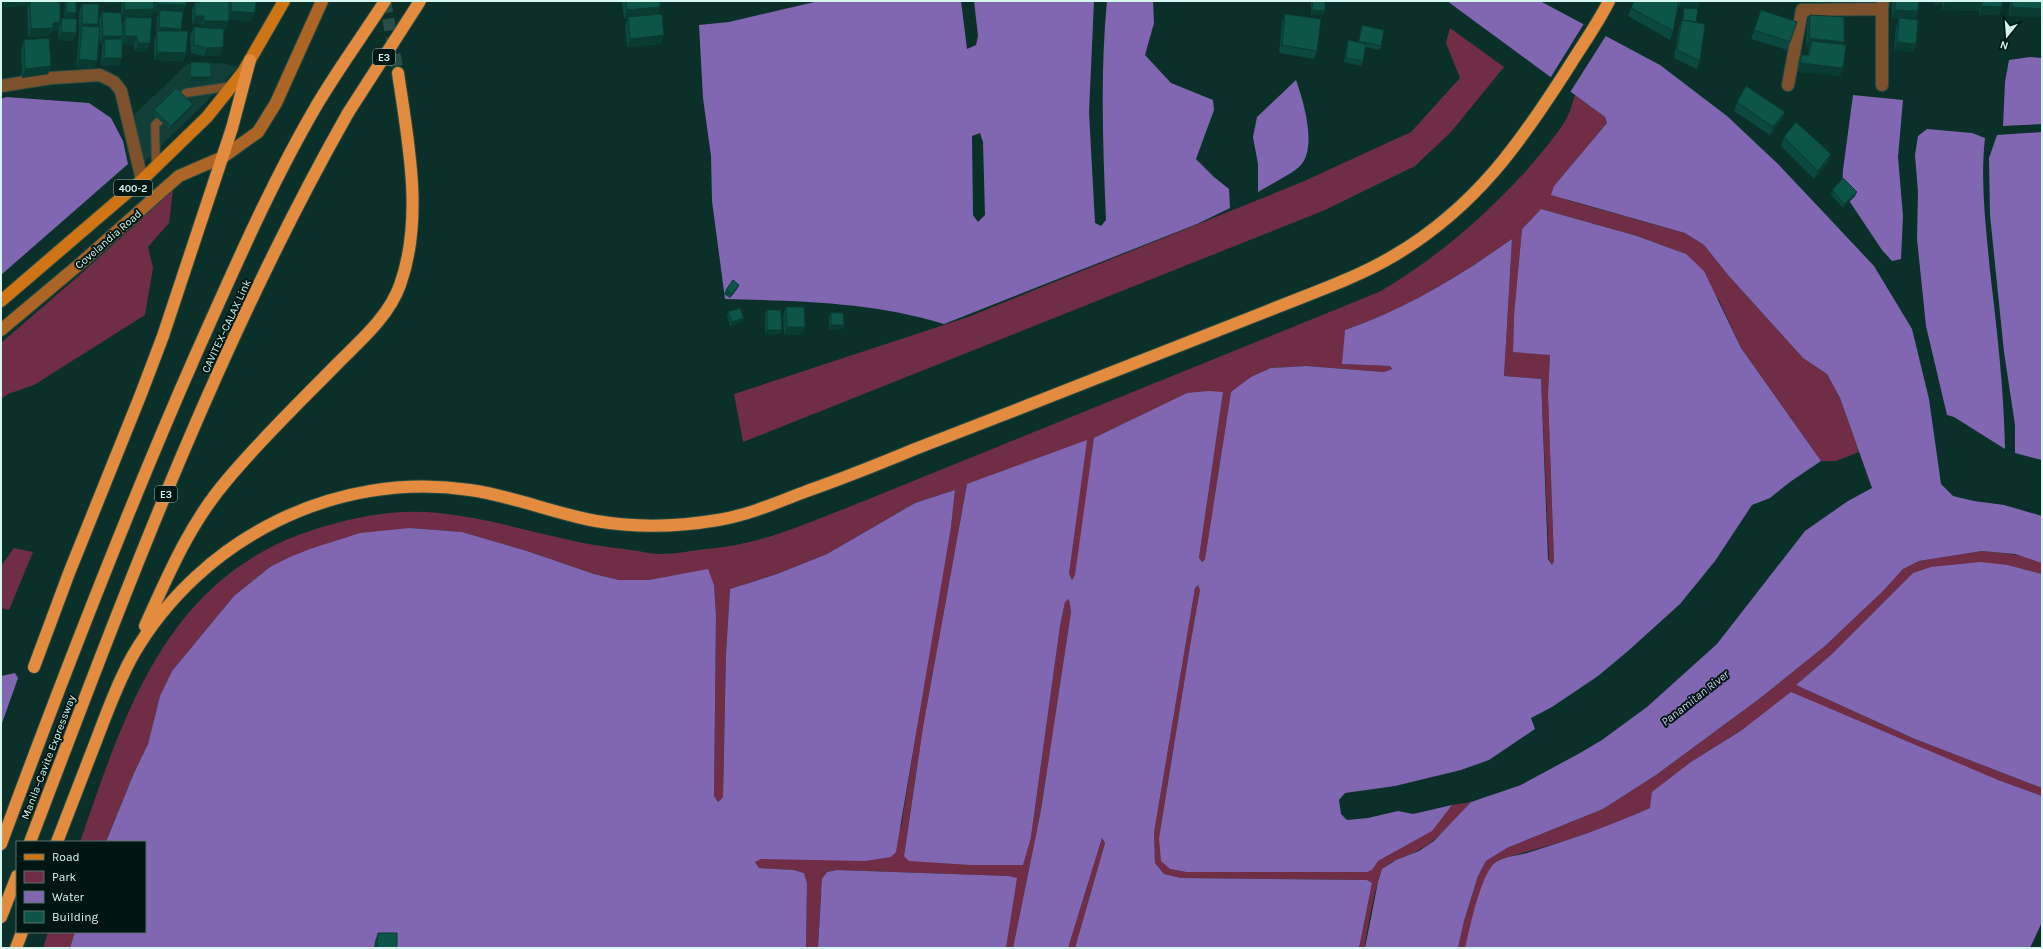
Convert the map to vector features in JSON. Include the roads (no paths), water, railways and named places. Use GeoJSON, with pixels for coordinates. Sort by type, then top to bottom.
{"type":"FeatureCollection","features":[{"type":"Feature","properties":{"kind":"highway","name":"CAVITEX–CALAX Link"},"geometry":{"type":"LineString","coordinates":[[67,670],[156,445],[220,300],[275,182],[319,101],[385,1]]}},
{"type":"Feature","properties":{"kind":"highway","name":"CAVITEX–CALAX Link"},"geometry":{"type":"LineString","coordinates":[[91,680],[182,457],[223,362],[287,228],[348,113],[420,1]]}},
{"type":"Feature","properties":{"kind":"highway"},"geometry":{"type":"LineString","coordinates":[[132,657],[160,614],[185,586],[213,560],[267,525],[306,508],[335,498],[384,488],[436,486],[486,492],[568,514],[619,524],[665,526],[722,519],[752,512],[787,499],[1332,285],[1395,255],[1425,235],[1451,214],[1490,178],[1520,141],[1548,100],[1608,3]]}},
{"type":"Feature","properties":{"kind":"highway"},"geometry":{"type":"LineString","coordinates":[[34,667],[69,573],[147,379],[223,157],[250,60]]}},
{"type":"Feature","properties":{"kind":"highway"},"geometry":{"type":"LineString","coordinates":[[57,841],[108,708],[181,548],[209,502],[243,461],[380,319],[400,287],[409,253],[412,209],[408,150],[398,73]]}},
{"type":"Feature","properties":{"kind":"highway","name":"Manila–Cavite Expressway"},"geometry":{"type":"LineString","coordinates":[[1,844],[67,670]]}},
{"type":"Feature","properties":{"kind":"highway","name":"Manila–Cavite Expressway"},"geometry":{"type":"LineString","coordinates":[[30,841],[91,680]]}},
{"type":"Feature","properties":{"kind":"highway"},"geometry":{"type":"LineString","coordinates":[[1,918],[16,879]]}},
{"type":"Feature","properties":{"kind":"highway"},"geometry":{"type":"LineString","coordinates":[[16,948],[22,933]]}},
{"type":"Feature","properties":{"kind":"main road","name":"Covelandia Road"},"geometry":{"type":"LineString","coordinates":[[1,301],[142,180],[207,117],[232,86],[250,60],[284,1]]}},
{"type":"Feature","properties":{"kind":"main road","name":"Covelandia Road"},"geometry":{"type":"LineString","coordinates":[[1,330],[82,262],[179,176],[223,157],[258,132],[276,103],[322,1]]}},
{"type":"Feature","properties":{"kind":"street"},"geometry":{"type":"LineString","coordinates":[[1788,86],[1802,10],[1883,5],[1882,85]]}},
{"type":"Feature","properties":{"kind":"street"},"geometry":{"type":"LineString","coordinates":[[1,86],[51,78],[100,75],[114,82],[121,91],[142,180]]}},
{"type":"Feature","properties":{"kind":"lane"},"geometry":{"type":"LineString","coordinates":[[156,167],[155,125],[186,93],[232,86]]}},
{"type":"Feature","properties":{"kind":"water"},"geometry":{"type":"Polygon","coordinates":[[[819,1],[961,1],[967,49],[976,45],[978,36],[974,1],[1094,1],[1089,112],[1095,223],[1101,226],[1106,220],[1103,138],[1103,56],[1107,1],[1153,1],[1154,23],[1145,55],[1171,83],[1213,100],[1214,110],[1196,159],[1214,177],[1229,189],[1230,208],[1197,224],[944,324],[890,311],[863,307],[808,302],[725,299],[712,201],[711,156],[703,98],[699,25],[729,22],[819,1]],[[980,133],[972,136],[973,215],[978,222],[985,215],[983,142],[980,133]]]}},
{"type":"Feature","properties":{"kind":"water","name":"Panamitan River"},"geometry":{"type":"Polygon","coordinates":[[[1447,1],[1540,1],[1660,65],[1727,116],[1779,165],[1874,266],[1912,329],[1929,399],[1941,484],[1953,496],[1974,501],[2004,505],[2042,516],[2042,563],[2015,554],[1982,551],[1919,561],[1903,569],[1883,591],[1825,646],[1759,699],[1656,775],[1603,809],[1507,848],[1486,861],[1478,876],[1464,921],[1458,948],[1365,948],[1382,869],[1396,860],[1419,851],[1434,841],[1471,802],[1521,785],[1602,740],[1647,707],[1717,644],[1805,531],[1848,501],[1872,488],[1840,398],[1827,374],[1803,358],[1728,275],[1704,245],[1685,233],[1551,195],[1554,186],[1607,123],[1605,117],[1447,1]]]}},
{"type":"Feature","properties":{"kind":"water"},"geometry":{"type":"Polygon","coordinates":[[[2030,57],[2042,58],[2042,124],[2003,126],[2005,82],[2009,60],[2030,57]]]}},
{"type":"Feature","properties":{"kind":"water"},"geometry":{"type":"Polygon","coordinates":[[[1296,80],[1305,111],[1307,124],[1308,148],[1305,158],[1296,169],[1258,192],[1258,164],[1253,137],[1257,117],[1296,80]]]}},
{"type":"Feature","properties":{"kind":"water"},"geometry":{"type":"Polygon","coordinates":[[[1853,95],[1903,100],[1898,157],[1903,216],[1901,259],[1892,261],[1882,250],[1842,190],[1843,170],[1853,95]]]}},
{"type":"Feature","properties":{"kind":"water"},"geometry":{"type":"Polygon","coordinates":[[[6,97],[89,103],[111,118],[123,141],[128,164],[1,275],[1,99],[6,97]]]}},
{"type":"Feature","properties":{"kind":"water"},"geometry":{"type":"Polygon","coordinates":[[[1927,129],[1972,133],[1985,138],[1983,172],[1984,205],[2002,382],[2005,449],[1954,417],[1947,415],[1926,326],[1917,239],[1918,192],[1915,155],[1918,136],[1927,129]]]}},
{"type":"Feature","properties":{"kind":"water"},"geometry":{"type":"Polygon","coordinates":[[[2042,132],[2042,460],[2015,453],[2015,425],[2004,352],[1990,215],[1989,158],[1997,135],[2042,132]]]}},
{"type":"Feature","properties":{"kind":"water"},"geometry":{"type":"Polygon","coordinates":[[[1541,209],[1637,236],[1686,254],[1704,271],[1741,348],[1821,461],[1790,482],[1770,498],[1752,505],[1715,561],[1680,604],[1598,676],[1552,707],[1531,718],[1535,729],[1489,760],[1461,770],[1395,786],[1345,793],[1339,800],[1341,814],[1347,820],[1368,818],[1398,811],[1413,814],[1452,805],[1432,831],[1378,861],[1372,870],[1367,872],[1186,872],[1170,869],[1161,861],[1159,838],[1200,590],[1198,585],[1195,588],[1154,833],[1155,863],[1164,874],[1181,878],[1367,880],[1372,883],[1359,948],[1075,948],[1105,843],[1102,838],[1068,948],[1013,948],[1041,810],[1071,612],[1069,599],[1065,602],[1060,626],[1031,837],[1023,865],[971,865],[909,861],[904,856],[923,727],[967,484],[1087,440],[1069,574],[1072,580],[1075,575],[1094,438],[1187,393],[1208,391],[1223,392],[1199,558],[1202,562],[1205,559],[1231,392],[1251,377],[1271,368],[1306,366],[1384,372],[1392,369],[1390,366],[1342,364],[1345,330],[1368,322],[1411,302],[1473,266],[1512,239],[1504,376],[1541,379],[1548,559],[1552,565],[1554,561],[1548,394],[1550,355],[1513,352],[1514,315],[1522,229],[1541,209]]]}},
{"type":"Feature","properties":{"kind":"water"},"geometry":{"type":"Polygon","coordinates":[[[955,490],[951,527],[896,852],[891,857],[865,861],[761,859],[755,862],[759,868],[794,870],[804,873],[807,883],[806,948],[70,948],[75,933],[146,933],[146,841],[106,841],[134,773],[148,744],[160,696],[172,671],[234,596],[270,567],[310,549],[360,533],[410,528],[462,532],[527,551],[594,574],[619,580],[649,580],[708,569],[714,585],[716,615],[714,796],[718,802],[723,797],[726,654],[730,589],[777,574],[827,554],[915,503],[955,490]]]}},
{"type":"Feature","properties":{"kind":"water"},"geometry":{"type":"Polygon","coordinates":[[[1980,562],[2008,565],[2042,574],[2042,788],[1915,739],[1796,685],[1832,654],[1913,573],[1931,567],[1980,562]]]}},
{"type":"Feature","properties":{"kind":"water"},"geometry":{"type":"Polygon","coordinates":[[[15,673],[18,678],[1,726],[1,676],[15,673]]]}},
{"type":"Feature","properties":{"kind":"water"},"geometry":{"type":"Polygon","coordinates":[[[1791,692],[1998,780],[2042,796],[2042,922],[2030,948],[1465,948],[1479,895],[1487,874],[1494,864],[1503,859],[1558,843],[1620,821],[1650,808],[1652,792],[1691,762],[1742,730],[1791,692]]]}},
{"type":"Feature","properties":{"kind":"water"},"geometry":{"type":"Polygon","coordinates":[[[837,870],[1009,876],[1017,878],[1006,948],[818,948],[822,879],[827,872],[837,870]]]}},
{"type":"Feature","properties":{"kind":"tunnel"},"geometry":{"type":"LineString","coordinates":[[385,1],[398,73]]}}]}
